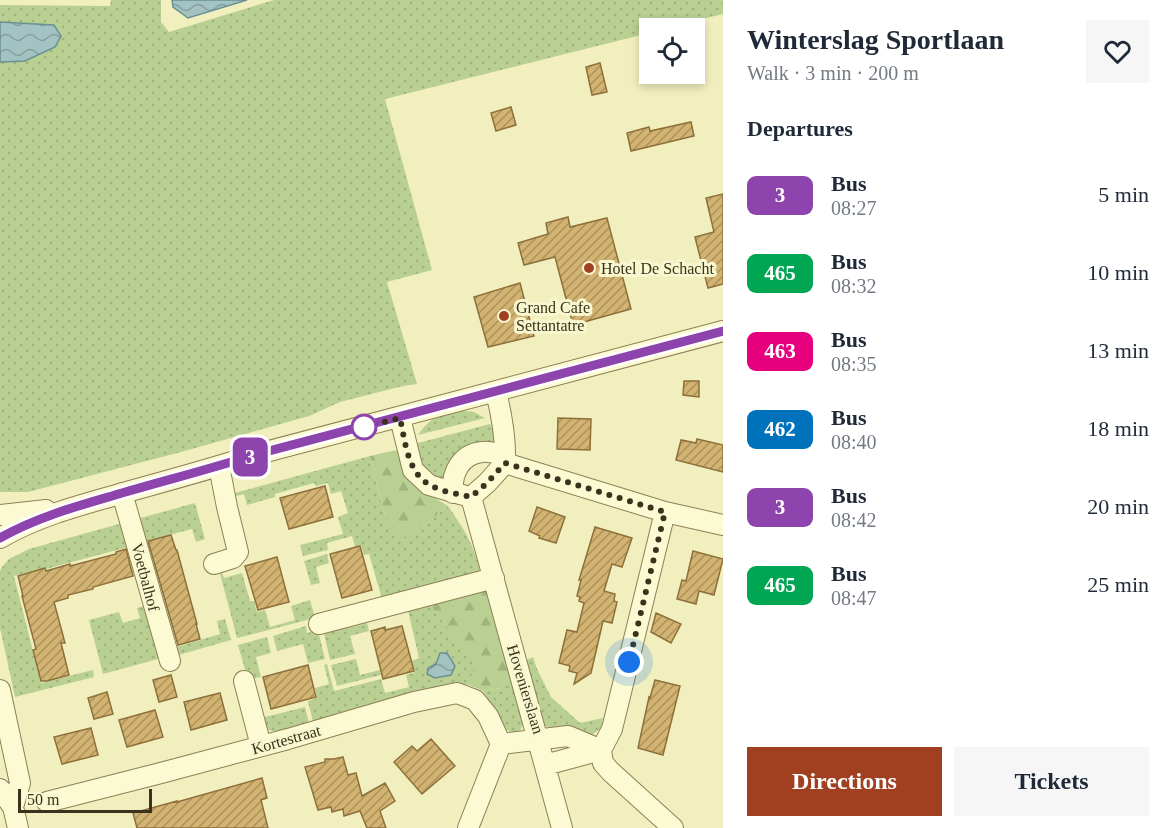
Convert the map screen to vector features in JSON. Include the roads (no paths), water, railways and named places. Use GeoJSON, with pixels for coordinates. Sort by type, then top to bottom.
{"type":"FeatureCollection","features":[{"type":"Feature","properties":{"kind":"street"},"geometry":{"type":"LineString","coordinates":[[0,538],[76,506],[254,455],[723,331]]}},
{"type":"Feature","properties":{"kind":"street"},"geometry":{"type":"LineString","coordinates":[[400,418],[414,470],[429,485],[462,495],[487,483],[505,463],[506,445],[496,392]]}},
{"type":"Feature","properties":{"kind":"street"},"geometry":{"type":"LineString","coordinates":[[462,495],[453,476],[457,468],[469,456],[483,451],[497,453],[505,463],[665,512],[723,525]]}},
{"type":"Feature","properties":{"kind":"street"},"geometry":{"type":"LineString","coordinates":[[214,564],[233,558],[238,552],[219,466]]}},
{"type":"Feature","properties":{"kind":"street","name":"Voetbalhof"},"geometry":{"type":"LineString","coordinates":[[122,493],[170,661]]}},
{"type":"Feature","properties":{"kind":"street","name":"Hovenierslaan"},"geometry":{"type":"LineString","coordinates":[[462,495],[494,578],[538,740],[568,736],[601,750]]}},
{"type":"Feature","properties":{"kind":"street"},"geometry":{"type":"LineString","coordinates":[[0,515],[76,506]]}},
{"type":"Feature","properties":{"kind":"street"},"geometry":{"type":"LineString","coordinates":[[665,512],[612,729],[601,750],[603,763],[611,772],[673,828]]}},
{"type":"Feature","properties":{"kind":"street"},"geometry":{"type":"LineString","coordinates":[[319,624],[494,578]]}},
{"type":"Feature","properties":{"kind":"street"},"geometry":{"type":"LineString","coordinates":[[244,681],[261,746]]}},
{"type":"Feature","properties":{"kind":"street"},"geometry":{"type":"LineString","coordinates":[[0,690],[20,783],[13,807]]}},
{"type":"Feature","properties":{"kind":"street","name":"Kortestraat"},"geometry":{"type":"LineString","coordinates":[[47,802],[261,746],[414,702],[457,693],[475,700],[488,716],[501,744]]}},
{"type":"Feature","properties":{"kind":"street"},"geometry":{"type":"LineString","coordinates":[[468,828],[501,744],[538,740],[562,828]]}},
{"type":"Feature","properties":{"kind":"street"},"geometry":{"type":"LineString","coordinates":[[545,765],[601,750]]}},
{"type":"Feature","properties":{"kind":"street"},"geometry":{"type":"LineString","coordinates":[[0,789],[13,807],[18,828]]}},
{"type":"Feature","properties":{"kind":"water"},"geometry":{"type":"Polygon","coordinates":[[[172,0],[247,0],[188,18],[173,7],[172,0]]]}},
{"type":"Feature","properties":{"kind":"water"},"geometry":{"type":"Polygon","coordinates":[[[0,22],[54,25],[61,36],[55,47],[25,61],[0,62],[0,22]]]}},
{"type":"Feature","properties":{"kind":"water"},"geometry":{"type":"Polygon","coordinates":[[[440,653],[447,653],[455,666],[451,675],[435,678],[427,674],[428,668],[436,664],[440,653]]]}},
{"type":"Feature","properties":{"kind":"place","name":"Hotel De Schacht"},"geometry":{"type":"Point","coordinates":[589,268]}},
{"type":"Feature","properties":{"kind":"place","name":"Grand Cafe Settantatre"},"geometry":{"type":"Point","coordinates":[504,316]}}]}
